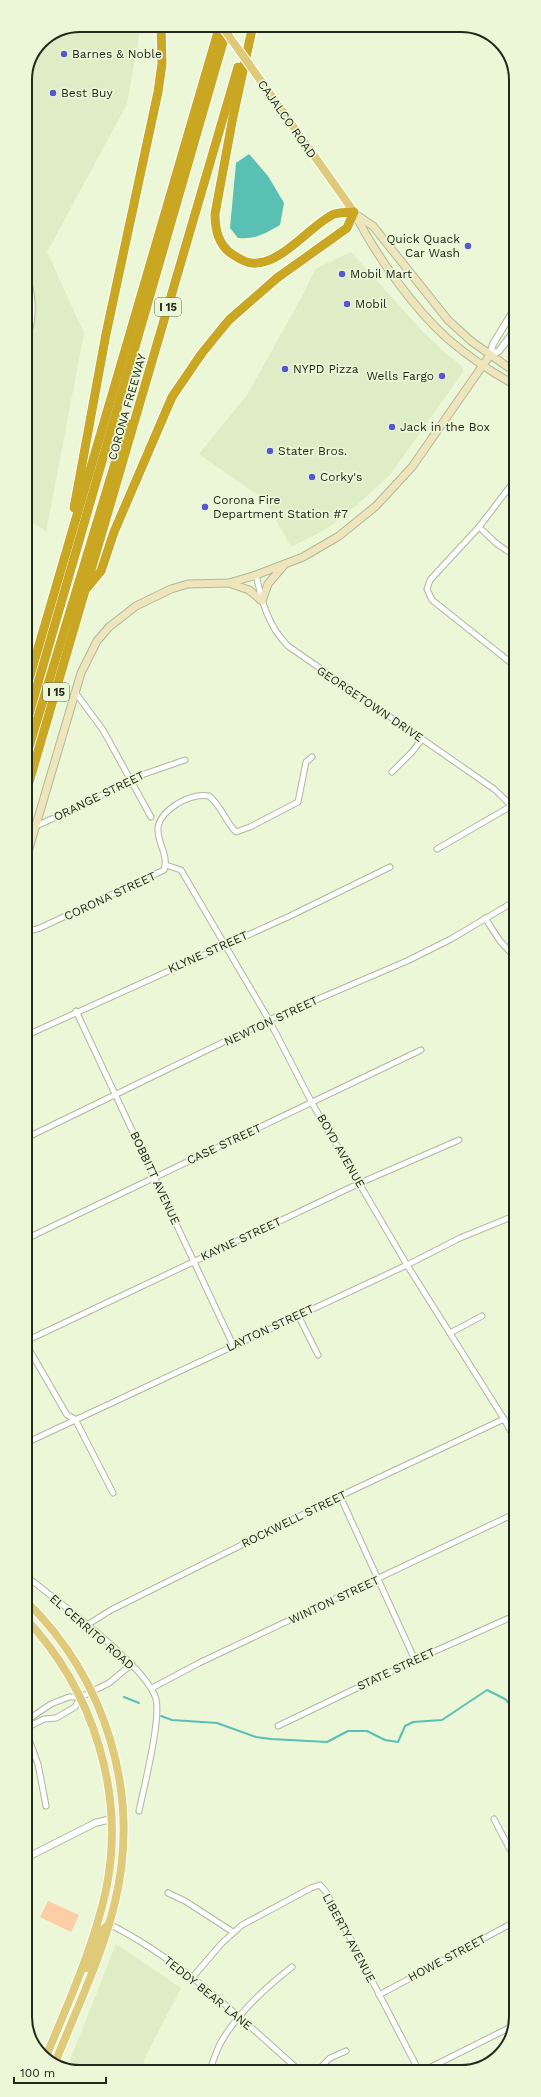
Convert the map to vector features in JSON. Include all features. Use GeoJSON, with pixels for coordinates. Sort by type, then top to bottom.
{"type":"FeatureCollection","features":[{"type":"Feature","properties":{"kind":"highway"},"geometry":{"type":"LineString","coordinates":[[62,567],[106,334],[158,92],[162,64],[161,32]]}},
{"type":"Feature","properties":{"kind":"highway","name":"CORONA FREEWAY"},"geometry":{"type":"LineString","coordinates":[[32,669],[218,32]]}},
{"type":"Feature","properties":{"kind":"highway"},"geometry":{"type":"LineString","coordinates":[[32,704],[226,32]]}},
{"type":"Feature","properties":{"kind":"highway","name":"CORONA FREEWAY"},"geometry":{"type":"LineString","coordinates":[[32,773],[87,588],[148,374],[250,32]]}},
{"type":"Feature","properties":{"kind":"highway"},"geometry":{"type":"LineString","coordinates":[[87,588],[101,571],[114,532],[172,397],[202,353],[229,320],[277,278],[347,228],[354,212],[333,214],[277,256],[266,261],[252,263],[237,258],[229,252],[219,240],[215,225],[215,214],[251,32]]}},
{"type":"Feature","properties":{"kind":"highway"},"geometry":{"type":"LineString","coordinates":[[32,737],[119,450],[148,374]]}},
{"type":"Feature","properties":{"kind":"main road","name":"CAJALCO ROAD"},"geometry":{"type":"LineString","coordinates":[[225,32],[354,212],[365,235],[426,317],[447,338],[482,365],[509,382]]}},
{"type":"Feature","properties":{"kind":"main road","name":"CAJALCO ROAD"},"geometry":{"type":"LineString","coordinates":[[354,212],[373,226],[448,320],[490,355],[509,368]]}},
{"type":"Feature","properties":{"kind":"main road"},"geometry":{"type":"LineString","coordinates":[[32,839],[81,673],[97,641],[121,616],[151,597],[170,589],[188,584],[229,583],[256,575],[303,557],[339,536],[359,521],[391,491],[412,467],[490,355]]}},
{"type":"Feature","properties":{"kind":"main road"},"geometry":{"type":"LineString","coordinates":[[229,583],[249,590],[262,601],[268,584],[286,564]]}},
{"type":"Feature","properties":{"kind":"main road"},"geometry":{"type":"LineString","coordinates":[[32,1608],[64,1644],[85,1676],[108,1729],[117,1761],[123,1810],[124,1848],[120,1879],[109,1924],[57,2059]]}},
{"type":"Feature","properties":{"kind":"main road"},"geometry":{"type":"LineString","coordinates":[[32,1626],[53,1651],[81,1697],[87,1710],[102,1754],[110,1800],[111,1819],[110,1862],[106,1891],[98,1920],[69,2001],[48,2053]]}},
{"type":"Feature","properties":{"kind":"main road"},"geometry":{"type":"LineString","coordinates":[[109,1924],[104,1916],[112,1876],[110,1862]]}},
{"type":"Feature","properties":{"kind":"main road"},"geometry":{"type":"LineString","coordinates":[[69,2001],[77,1990],[100,1932],[109,1924]]}},
{"type":"Feature","properties":{"kind":"street"},"geometry":{"type":"LineString","coordinates":[[490,355],[492,344],[509,317]]}},
{"type":"Feature","properties":{"kind":"street"},"geometry":{"type":"LineString","coordinates":[[490,355],[499,351],[509,338]]}},
{"type":"Feature","properties":{"kind":"street"},"geometry":{"type":"LineString","coordinates":[[509,488],[479,527],[430,580],[428,589],[432,600],[509,661]]}},
{"type":"Feature","properties":{"kind":"street"},"geometry":{"type":"LineString","coordinates":[[479,527],[497,544],[509,552]]}},
{"type":"Feature","properties":{"kind":"street","name":"GEORGETOWN DRIVE"},"geometry":{"type":"LineString","coordinates":[[256,575],[262,601],[273,627],[288,646],[494,789],[509,802]]}},
{"type":"Feature","properties":{"kind":"street"},"geometry":{"type":"LineString","coordinates":[[75,692],[102,730],[151,817]]}},
{"type":"Feature","properties":{"kind":"street"},"geometry":{"type":"LineString","coordinates":[[392,772],[412,752],[422,739]]}},
{"type":"Feature","properties":{"kind":"street","name":"CORONA STREET"},"geometry":{"type":"LineString","coordinates":[[32,930],[40,928],[159,873],[166,866],[158,837],[158,828],[166,813],[175,805],[193,796],[210,796],[215,800],[230,826],[236,832],[250,827],[298,802],[306,762],[312,757]]}},
{"type":"Feature","properties":{"kind":"street","name":"ORANGE STREET"},"geometry":{"type":"LineString","coordinates":[[36,826],[90,802],[130,779],[185,760]]}},
{"type":"Feature","properties":{"kind":"street"},"geometry":{"type":"LineString","coordinates":[[437,849],[509,810]]}},
{"type":"Feature","properties":{"kind":"street","name":"BOYD AVENUE"},"geometry":{"type":"LineString","coordinates":[[166,866],[181,870],[269,1020],[312,1103],[407,1265],[509,1428]]}},
{"type":"Feature","properties":{"kind":"street","name":"KLYNE STREET"},"geometry":{"type":"LineString","coordinates":[[32,1033],[76,1011],[290,916],[390,867]]}},
{"type":"Feature","properties":{"kind":"street","name":"NEWTON STREET"},"geometry":{"type":"LineString","coordinates":[[32,1135],[269,1020],[407,961],[509,905]]}},
{"type":"Feature","properties":{"kind":"street"},"geometry":{"type":"LineString","coordinates":[[486,918],[500,941],[509,952]]}},
{"type":"Feature","properties":{"kind":"street","name":"BOBBITT AVENUE"},"geometry":{"type":"LineString","coordinates":[[76,1011],[234,1346]]}},
{"type":"Feature","properties":{"kind":"street","name":"CASE STREET"},"geometry":{"type":"LineString","coordinates":[[32,1236],[421,1050]]}},
{"type":"Feature","properties":{"kind":"street","name":"KAYNE STREET"},"geometry":{"type":"LineString","coordinates":[[32,1339],[193,1261],[360,1183],[459,1140]]}},
{"type":"Feature","properties":{"kind":"street","name":"LAYTON STREET"},"geometry":{"type":"LineString","coordinates":[[32,1440],[74,1419],[407,1265],[460,1238],[509,1218]]}},
{"type":"Feature","properties":{"kind":"street"},"geometry":{"type":"LineString","coordinates":[[298,1315],[318,1355]]}},
{"type":"Feature","properties":{"kind":"street"},"geometry":{"type":"LineString","coordinates":[[450,1333],[482,1316]]}},
{"type":"Feature","properties":{"kind":"street"},"geometry":{"type":"LineString","coordinates":[[32,1353],[67,1415],[74,1419],[113,1493]]}},
{"type":"Feature","properties":{"kind":"street","name":"ROCKWELL STREET"},"geometry":{"type":"LineString","coordinates":[[87,1625],[111,1610],[340,1496],[504,1419]]}},
{"type":"Feature","properties":{"kind":"street"},"geometry":{"type":"LineString","coordinates":[[340,1496],[415,1660]]}},
{"type":"Feature","properties":{"kind":"street","name":"WINTON STREET"},"geometry":{"type":"LineString","coordinates":[[152,1688],[213,1656],[509,1516]]}},
{"type":"Feature","properties":{"kind":"street","name":"EL CERRITO ROAD"},"geometry":{"type":"LineString","coordinates":[[32,1581],[87,1625],[132,1664],[152,1688],[156,1700],[155,1726],[139,1810]]}},
{"type":"Feature","properties":{"kind":"street","name":"STATE STREET"},"geometry":{"type":"LineString","coordinates":[[278,1726],[415,1660],[509,1618]]}},
{"type":"Feature","properties":{"kind":"street"},"geometry":{"type":"LineString","coordinates":[[32,1718],[41,1713],[51,1704],[70,1697],[81,1697],[109,1683],[132,1664]]}},
{"type":"Feature","properties":{"kind":"street"},"geometry":{"type":"LineString","coordinates":[[32,1725],[44,1719],[56,1718],[76,1707],[81,1697]]}},
{"type":"Feature","properties":{"kind":"street"},"geometry":{"type":"LineString","coordinates":[[41,1713],[44,1719]]}},
{"type":"Feature","properties":{"kind":"street"},"geometry":{"type":"LineString","coordinates":[[32,1748],[38,1764],[46,1806]]}},
{"type":"Feature","properties":{"kind":"street"},"geometry":{"type":"LineString","coordinates":[[32,1855],[95,1823],[111,1819]]}},
{"type":"Feature","properties":{"kind":"street"},"geometry":{"type":"LineString","coordinates":[[494,1819],[509,1848]]}},
{"type":"Feature","properties":{"kind":"street","name":"LIBERTY AVENUE"},"geometry":{"type":"LineString","coordinates":[[191,1979],[233,1932],[252,1918],[320,1885],[326,1892],[416,2065]]}},
{"type":"Feature","properties":{"kind":"street"},"geometry":{"type":"LineString","coordinates":[[168,1893],[185,1901],[233,1932]]}},
{"type":"Feature","properties":{"kind":"street","name":"TEDDY BEAR LANE"},"geometry":{"type":"LineString","coordinates":[[109,1924],[146,1943],[239,2017],[293,2065]]}},
{"type":"Feature","properties":{"kind":"street","name":"HOWE STREET"},"geometry":{"type":"LineString","coordinates":[[379,1995],[509,1925]]}},
{"type":"Feature","properties":{"kind":"street"},"geometry":{"type":"LineString","coordinates":[[212,2065],[220,2044],[239,2017],[266,1988],[292,1967]]}},
{"type":"Feature","properties":{"kind":"street"},"geometry":{"type":"LineString","coordinates":[[435,2065],[507,2029]]}},
{"type":"Feature","properties":{"kind":"street"},"geometry":{"type":"LineString","coordinates":[[323,2065],[330,2058],[346,2051]]}},
{"type":"Feature","properties":{"kind":"shaded area"},"geometry":{"type":"Polygon","coordinates":[[[80,32],[138,32],[139,36],[127,104],[47,252],[84,333],[46,532],[32,522],[33,70],[40,53],[53,40],[61,36],[80,32]]]}},
{"type":"Feature","properties":{"kind":"shaded area"},"geometry":{"type":"Polygon","coordinates":[[[351,252],[423,332],[444,352],[463,367],[463,372],[390,475],[358,504],[328,528],[291,547],[265,500],[199,454],[247,395],[304,293],[315,269],[351,252]]]}},
{"type":"Feature","properties":{"kind":"shaded area"},"geometry":{"type":"Polygon","coordinates":[[[48,1901],[79,1915],[71,1932],[40,1917],[48,1901]]]}},
{"type":"Feature","properties":{"kind":"shaded area"},"geometry":{"type":"Polygon","coordinates":[[[116,1944],[181,1988],[144,2059],[144,2065],[77,2065],[69,2064],[116,1944]]]}},
{"type":"Feature","properties":{"kind":"water"},"geometry":{"type":"Polygon","coordinates":[[[249,154],[268,176],[284,203],[280,225],[255,237],[238,238],[230,228],[236,163],[249,154]]]}},
{"type":"Feature","properties":{"kind":"waterway"},"geometry":{"type":"LineString","coordinates":[[161,1716],[172,1720],[217,1723],[256,1737],[271,1739],[327,1742],[348,1731],[367,1731],[385,1740],[398,1742],[405,1726],[413,1722],[442,1720],[487,1690],[505,1699],[509,1703]]}},
{"type":"Feature","properties":{"kind":"waterway"},"geometry":{"type":"LineString","coordinates":[[124,1697],[139,1703]]}},
{"type":"Feature","properties":{"kind":"place","name":"Barnes & Noble"},"geometry":{"type":"Point","coordinates":[64,54]}},
{"type":"Feature","properties":{"kind":"place","name":"Best Buy"},"geometry":{"type":"Point","coordinates":[53,93]}},
{"type":"Feature","properties":{"kind":"place","name":"Quick Quack Car Wash"},"geometry":{"type":"Point","coordinates":[468,246]}},
{"type":"Feature","properties":{"kind":"place","name":"Mobil Mart"},"geometry":{"type":"Point","coordinates":[342,274]}},
{"type":"Feature","properties":{"kind":"place","name":"Mobil"},"geometry":{"type":"Point","coordinates":[347,304]}},
{"type":"Feature","properties":{"kind":"place","name":"NYPD Pizza"},"geometry":{"type":"Point","coordinates":[285,369]}},
{"type":"Feature","properties":{"kind":"place","name":"Wells Fargo"},"geometry":{"type":"Point","coordinates":[442,376]}},
{"type":"Feature","properties":{"kind":"place","name":"Jack in the Box"},"geometry":{"type":"Point","coordinates":[392,427]}},
{"type":"Feature","properties":{"kind":"place","name":"Stater Bros."},"geometry":{"type":"Point","coordinates":[270,451]}},
{"type":"Feature","properties":{"kind":"place","name":"Corky's"},"geometry":{"type":"Point","coordinates":[312,477]}},
{"type":"Feature","properties":{"kind":"place","name":"Corona Fire Department Station #7"},"geometry":{"type":"Point","coordinates":[205,507]}}]}
